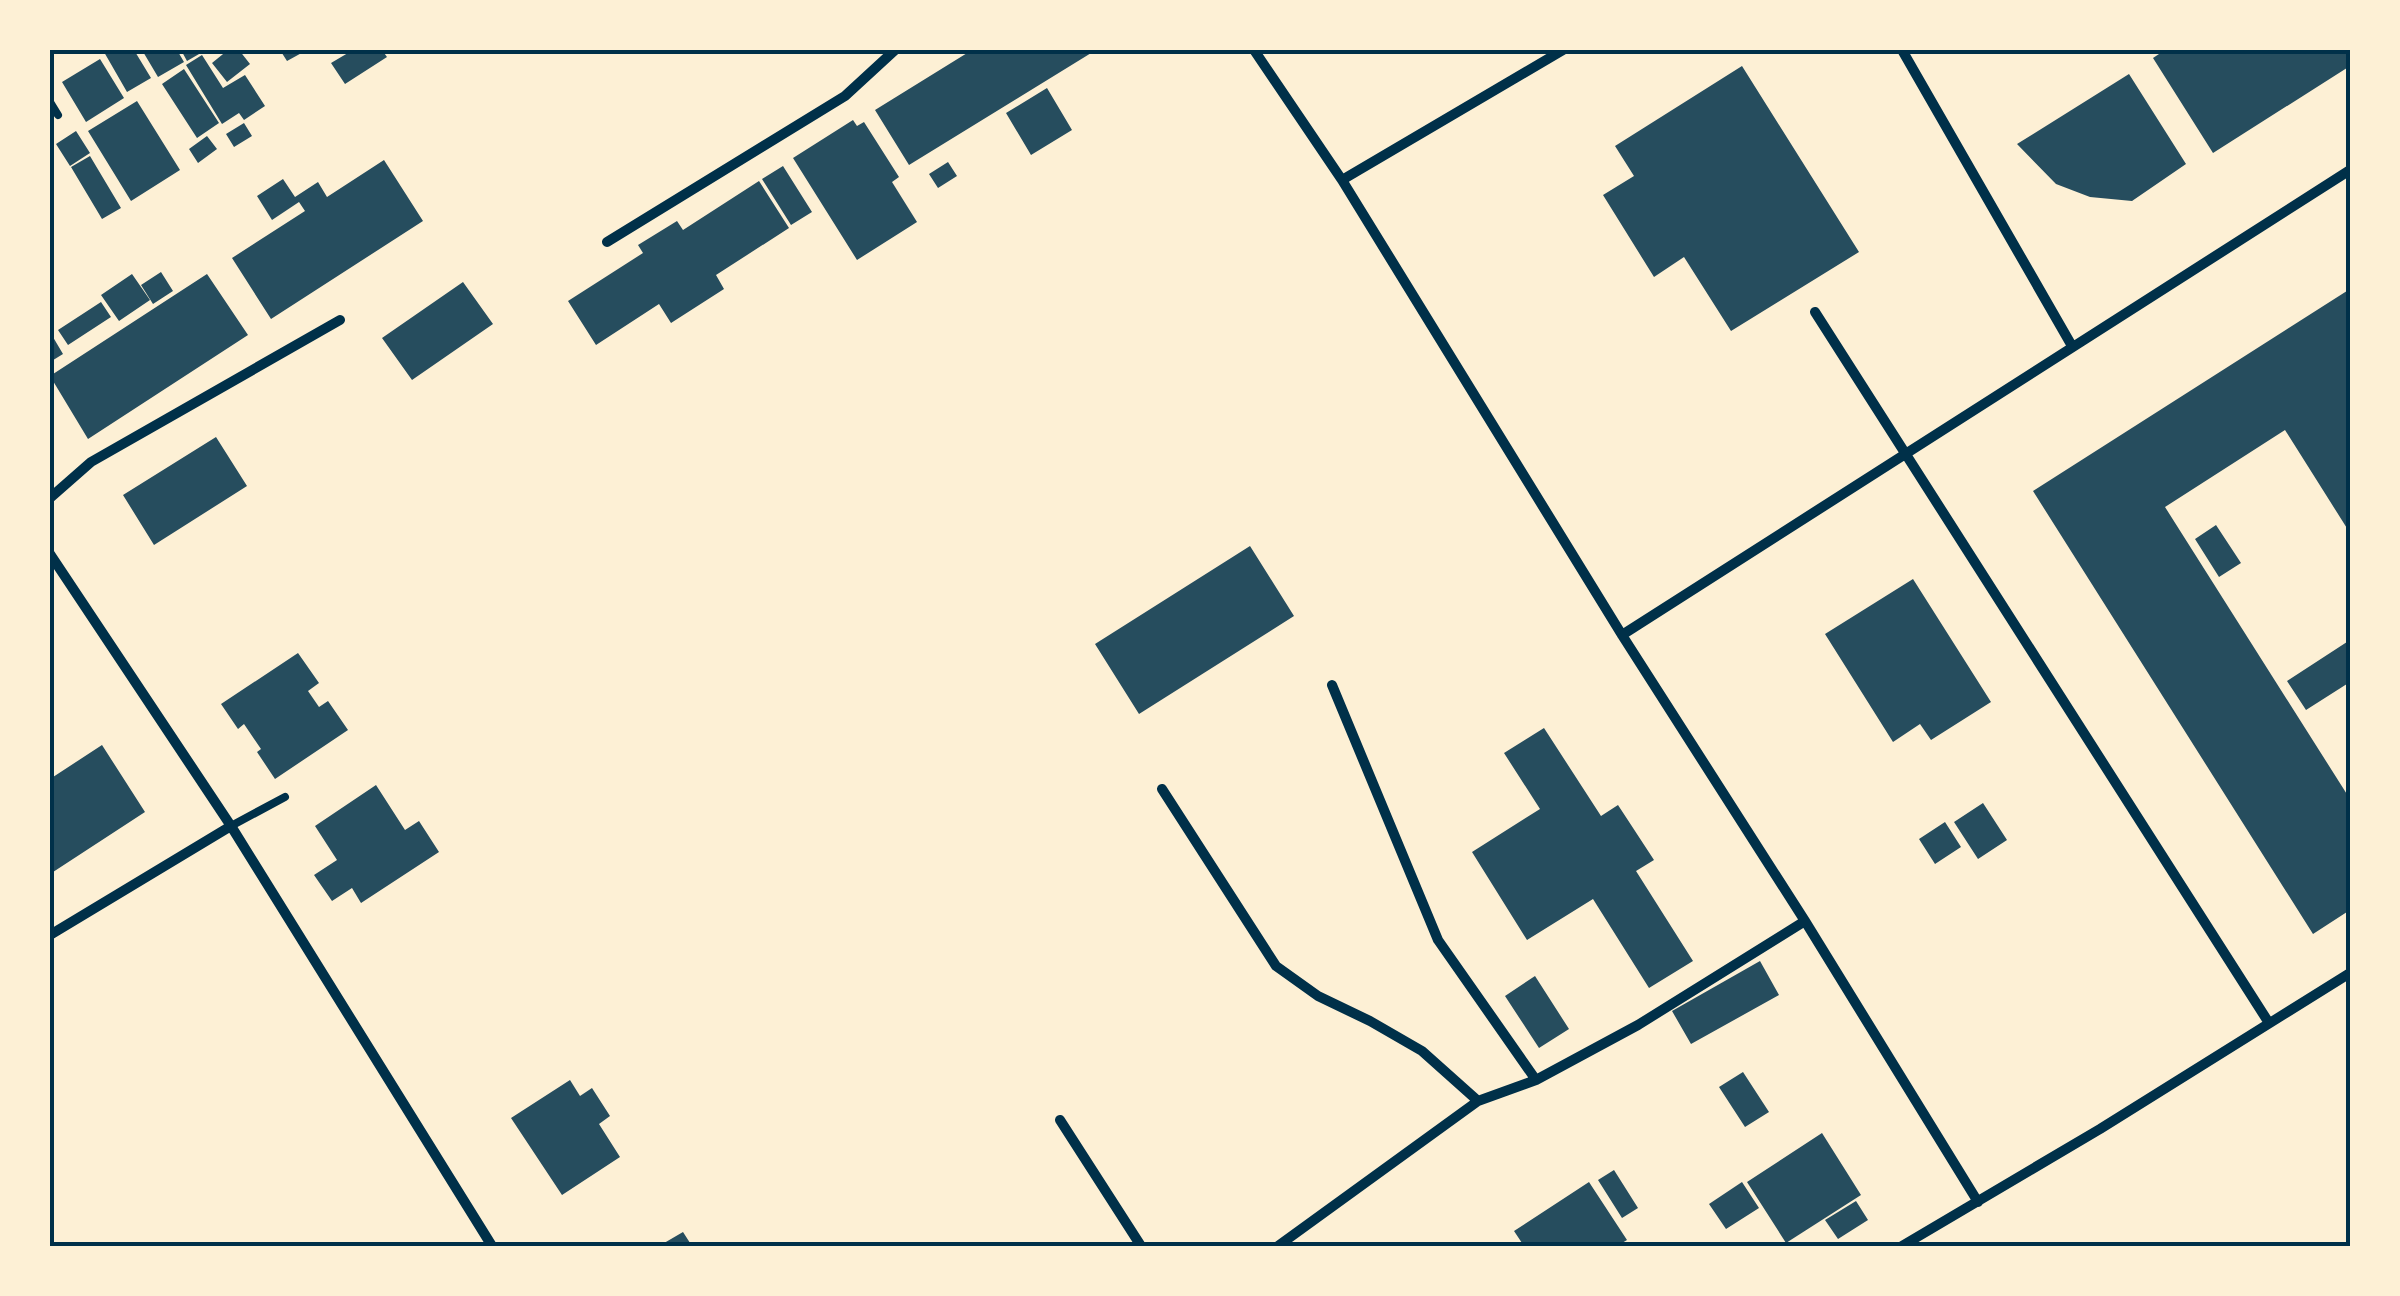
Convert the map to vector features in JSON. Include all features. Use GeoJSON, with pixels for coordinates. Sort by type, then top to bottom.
{"type":"FeatureCollection","features":[{"type":"Feature","properties":{"kind":"street"},"geometry":{"type":"LineString","coordinates":[[607,242],[845,96],[895,50]]}},
{"type":"Feature","properties":{"kind":"street"},"geometry":{"type":"LineString","coordinates":[[1254,50],[1342,180],[1978,1202]]}},
{"type":"Feature","properties":{"kind":"street"},"geometry":{"type":"LineString","coordinates":[[1342,180],[1563,50]]}},
{"type":"Feature","properties":{"kind":"street"},"geometry":{"type":"LineString","coordinates":[[1902,50],[2072,346]]}},
{"type":"Feature","properties":{"kind":"street"},"geometry":{"type":"LineString","coordinates":[[1622,635],[2350,170]]}},
{"type":"Feature","properties":{"kind":"street"},"geometry":{"type":"LineString","coordinates":[[1815,312],[2269,1023]]}},
{"type":"Feature","properties":{"kind":"street"},"geometry":{"type":"LineString","coordinates":[[50,498],[90,462],[340,320]]}},
{"type":"Feature","properties":{"kind":"street"},"geometry":{"type":"LineString","coordinates":[[50,554],[231,826],[492,1246]]}},
{"type":"Feature","properties":{"kind":"street"},"geometry":{"type":"LineString","coordinates":[[1332,685],[1438,940],[1536,1080]]}},
{"type":"Feature","properties":{"kind":"street"},"geometry":{"type":"LineString","coordinates":[[1162,789],[1276,966],[1318,996],[1422,1051],[1478,1101]]}},
{"type":"Feature","properties":{"kind":"street"},"geometry":{"type":"LineString","coordinates":[[50,935],[231,826]]}},
{"type":"Feature","properties":{"kind":"street"},"geometry":{"type":"LineString","coordinates":[[1278,1246],[1478,1101],[1536,1080],[1638,1025],[1805,921]]}},
{"type":"Feature","properties":{"kind":"street"},"geometry":{"type":"LineString","coordinates":[[1902,1246],[2350,973]]}},
{"type":"Feature","properties":{"kind":"street"},"geometry":{"type":"LineString","coordinates":[[1060,1120],[1141,1246]]}},
{"type":"Feature","properties":{"kind":"lane"},"geometry":{"type":"LineString","coordinates":[[50,102],[58,115]]}},
{"type":"Feature","properties":{"kind":"lane"},"geometry":{"type":"LineString","coordinates":[[231,826],[284,797]]}},
{"type":"Feature","properties":{"kind":"building"},"geometry":{"type":"Polygon","coordinates":[[[134,50],[151,78],[127,92],[104,52],[134,50]]]}},
{"type":"Feature","properties":{"kind":"building"},"geometry":{"type":"Polygon","coordinates":[[[142,50],[177,50],[184,62],[158,77],[142,50]]]}},
{"type":"Feature","properties":{"kind":"building"},"geometry":{"type":"Polygon","coordinates":[[[181,50],[206,50],[187,61],[181,50]]]}},
{"type":"Feature","properties":{"kind":"building"},"geometry":{"type":"Polygon","coordinates":[[[228,50],[239,50],[250,64],[227,82],[212,63],[228,50]]]}},
{"type":"Feature","properties":{"kind":"building"},"geometry":{"type":"Polygon","coordinates":[[[280,50],[307,50],[287,61],[280,50]]]}},
{"type":"Feature","properties":{"kind":"building"},"geometry":{"type":"Polygon","coordinates":[[[353,50],[382,50],[387,57],[345,84],[331,63],[353,50]]]}},
{"type":"Feature","properties":{"kind":"building"},"geometry":{"type":"Polygon","coordinates":[[[972,50],[1096,50],[909,165],[875,110],[972,50]]]}},
{"type":"Feature","properties":{"kind":"building"},"geometry":{"type":"Polygon","coordinates":[[[2165,50],[2350,50],[2350,66],[2213,153],[2153,58],[2165,50]]]}},
{"type":"Feature","properties":{"kind":"building"},"geometry":{"type":"Polygon","coordinates":[[[202,55],[223,88],[245,75],[265,106],[244,120],[239,113],[222,124],[186,65],[202,55]]]}},
{"type":"Feature","properties":{"kind":"building"},"geometry":{"type":"Polygon","coordinates":[[[100,59],[124,98],[86,122],[62,82],[100,59]]]}},
{"type":"Feature","properties":{"kind":"building"},"geometry":{"type":"Polygon","coordinates":[[[1742,66],[1859,252],[1731,331],[1684,257],[1654,277],[1603,195],[1634,176],[1615,146],[1742,66]]]}},
{"type":"Feature","properties":{"kind":"building"},"geometry":{"type":"Polygon","coordinates":[[[184,69],[219,123],[197,138],[162,84],[184,69]]]}},
{"type":"Feature","properties":{"kind":"building"},"geometry":{"type":"Polygon","coordinates":[[[2129,74],[2186,164],[2132,201],[2090,197],[2056,184],[2017,144],[2129,74]]]}},
{"type":"Feature","properties":{"kind":"building"},"geometry":{"type":"Polygon","coordinates":[[[1047,88],[1072,130],[1031,155],[1006,113],[1047,88]]]}},
{"type":"Feature","properties":{"kind":"building"},"geometry":{"type":"Polygon","coordinates":[[[137,101],[180,170],[131,201],[88,131],[137,101]]]}},
{"type":"Feature","properties":{"kind":"building"},"geometry":{"type":"Polygon","coordinates":[[[853,120],[857,126],[864,122],[899,177],[892,182],[917,222],[857,260],[793,158],[853,120]]]}},
{"type":"Feature","properties":{"kind":"building"},"geometry":{"type":"Polygon","coordinates":[[[244,123],[252,136],[234,147],[226,134],[244,123]]]}},
{"type":"Feature","properties":{"kind":"building"},"geometry":{"type":"Polygon","coordinates":[[[76,131],[90,153],[70,166],[56,144],[76,131]]]}},
{"type":"Feature","properties":{"kind":"building"},"geometry":{"type":"Polygon","coordinates":[[[207,136],[217,149],[198,163],[189,149],[207,136]]]}},
{"type":"Feature","properties":{"kind":"building"},"geometry":{"type":"Polygon","coordinates":[[[90,156],[121,208],[102,219],[71,167],[90,156]]]}},
{"type":"Feature","properties":{"kind":"building"},"geometry":{"type":"Polygon","coordinates":[[[384,160],[423,221],[271,319],[232,258],[305,211],[299,202],[272,220],[257,196],[283,179],[295,197],[318,182],[327,197],[384,160]]]}},
{"type":"Feature","properties":{"kind":"building"},"geometry":{"type":"Polygon","coordinates":[[[948,162],[957,176],[938,188],[929,174],[948,162]]]}},
{"type":"Feature","properties":{"kind":"building"},"geometry":{"type":"Polygon","coordinates":[[[783,166],[812,212],[791,225],[762,179],[783,166]]]}},
{"type":"Feature","properties":{"kind":"building"},"geometry":{"type":"Polygon","coordinates":[[[759,181],[789,228],[716,275],[724,289],[671,323],[659,304],[596,345],[568,301],[643,253],[638,245],[677,221],[683,230],[759,181]]]}},
{"type":"Feature","properties":{"kind":"building"},"geometry":{"type":"Polygon","coordinates":[[[161,272],[173,291],[153,304],[141,285],[161,272]]]}},
{"type":"Feature","properties":{"kind":"building"},"geometry":{"type":"Polygon","coordinates":[[[132,274],[150,300],[119,321],[101,295],[132,274]]]}},
{"type":"Feature","properties":{"kind":"building"},"geometry":{"type":"Polygon","coordinates":[[[207,274],[248,335],[88,439],[50,376],[207,274]]]}},
{"type":"Feature","properties":{"kind":"building"},"geometry":{"type":"Polygon","coordinates":[[[463,282],[493,324],[412,380],[382,338],[463,282]]]}},
{"type":"Feature","properties":{"kind":"building"},"geometry":{"type":"Polygon","coordinates":[[[2350,289],[2350,533],[2285,430],[2165,507],[2350,799],[2350,910],[2313,934],[2033,491],[2350,289]]]}},
{"type":"Feature","properties":{"kind":"building"},"geometry":{"type":"Polygon","coordinates":[[[101,302],[111,317],[68,345],[58,330],[101,302]]]}},
{"type":"Feature","properties":{"kind":"building"},"geometry":{"type":"Polygon","coordinates":[[[50,332],[63,354],[50,362],[50,332]]]}},
{"type":"Feature","properties":{"kind":"building"},"geometry":{"type":"Polygon","coordinates":[[[216,437],[247,486],[154,545],[123,495],[216,437]]]}},
{"type":"Feature","properties":{"kind":"building"},"geometry":{"type":"Polygon","coordinates":[[[2216,525],[2241,563],[2219,577],[2195,539],[2216,525]]]}},
{"type":"Feature","properties":{"kind":"building"},"geometry":{"type":"Polygon","coordinates":[[[1250,546],[1294,616],[1139,714],[1095,644],[1250,546]]]}},
{"type":"Feature","properties":{"kind":"building"},"geometry":{"type":"Polygon","coordinates":[[[1913,579],[1991,702],[1931,740],[1920,724],[1893,742],[1825,634],[1913,579]]]}},
{"type":"Feature","properties":{"kind":"building"},"geometry":{"type":"Polygon","coordinates":[[[2350,640],[2350,682],[2306,710],[2287,681],[2350,640]]]}},
{"type":"Feature","properties":{"kind":"building"},"geometry":{"type":"Polygon","coordinates":[[[298,653],[319,683],[308,691],[319,707],[328,701],[348,730],[275,779],[244,724],[238,729],[221,704],[298,653]]]}},
{"type":"Feature","properties":{"kind":"building"},"geometry":{"type":"Polygon","coordinates":[[[1544,728],[1601,816],[1618,805],[1654,860],[1636,871],[1693,961],[1649,988],[1593,899],[1527,940],[1472,852],[1540,809],[1504,753],[1544,728]]]}},
{"type":"Feature","properties":{"kind":"building"},"geometry":{"type":"Polygon","coordinates":[[[102,745],[145,812],[50,874],[50,779],[102,745]]]}},
{"type":"Feature","properties":{"kind":"building"},"geometry":{"type":"Polygon","coordinates":[[[376,785],[405,830],[419,821],[439,852],[361,903],[352,888],[332,901],[314,875],[337,860],[315,826],[376,785]]]}},
{"type":"Feature","properties":{"kind":"building"},"geometry":{"type":"Polygon","coordinates":[[[1983,803],[2007,840],[1978,859],[1954,822],[1983,803]]]}},
{"type":"Feature","properties":{"kind":"building"},"geometry":{"type":"Polygon","coordinates":[[[1945,822],[1961,847],[1935,864],[1919,839],[1945,822]]]}},
{"type":"Feature","properties":{"kind":"building"},"geometry":{"type":"Polygon","coordinates":[[[1760,961],[1779,995],[1691,1044],[1672,1011],[1760,961]]]}},
{"type":"Feature","properties":{"kind":"building"},"geometry":{"type":"Polygon","coordinates":[[[1535,976],[1569,1029],[1539,1048],[1505,996],[1535,976]]]}},
{"type":"Feature","properties":{"kind":"building"},"geometry":{"type":"Polygon","coordinates":[[[1743,1072],[1769,1112],[1745,1127],[1719,1087],[1743,1072]]]}},
{"type":"Feature","properties":{"kind":"building"},"geometry":{"type":"Polygon","coordinates":[[[570,1080],[580,1096],[592,1088],[610,1116],[599,1124],[620,1157],[562,1195],[511,1118],[570,1080]]]}},
{"type":"Feature","properties":{"kind":"building"},"geometry":{"type":"Polygon","coordinates":[[[1822,1133],[1861,1195],[1786,1243],[1747,1182],[1822,1133]]]}},
{"type":"Feature","properties":{"kind":"building"},"geometry":{"type":"Polygon","coordinates":[[[1614,1170],[1638,1208],[1622,1218],[1598,1180],[1614,1170]]]}},
{"type":"Feature","properties":{"kind":"building"},"geometry":{"type":"Polygon","coordinates":[[[1589,1182],[1627,1240],[1617,1246],[1524,1246],[1514,1231],[1589,1182]]]}},
{"type":"Feature","properties":{"kind":"building"},"geometry":{"type":"Polygon","coordinates":[[[1742,1182],[1759,1208],[1726,1229],[1709,1204],[1742,1182]]]}},
{"type":"Feature","properties":{"kind":"building"},"geometry":{"type":"Polygon","coordinates":[[[1856,1201],[1868,1220],[1838,1239],[1825,1220],[1856,1201]]]}},
{"type":"Feature","properties":{"kind":"building"},"geometry":{"type":"Polygon","coordinates":[[[683,1232],[692,1246],[659,1246],[683,1232]]]}}]}
